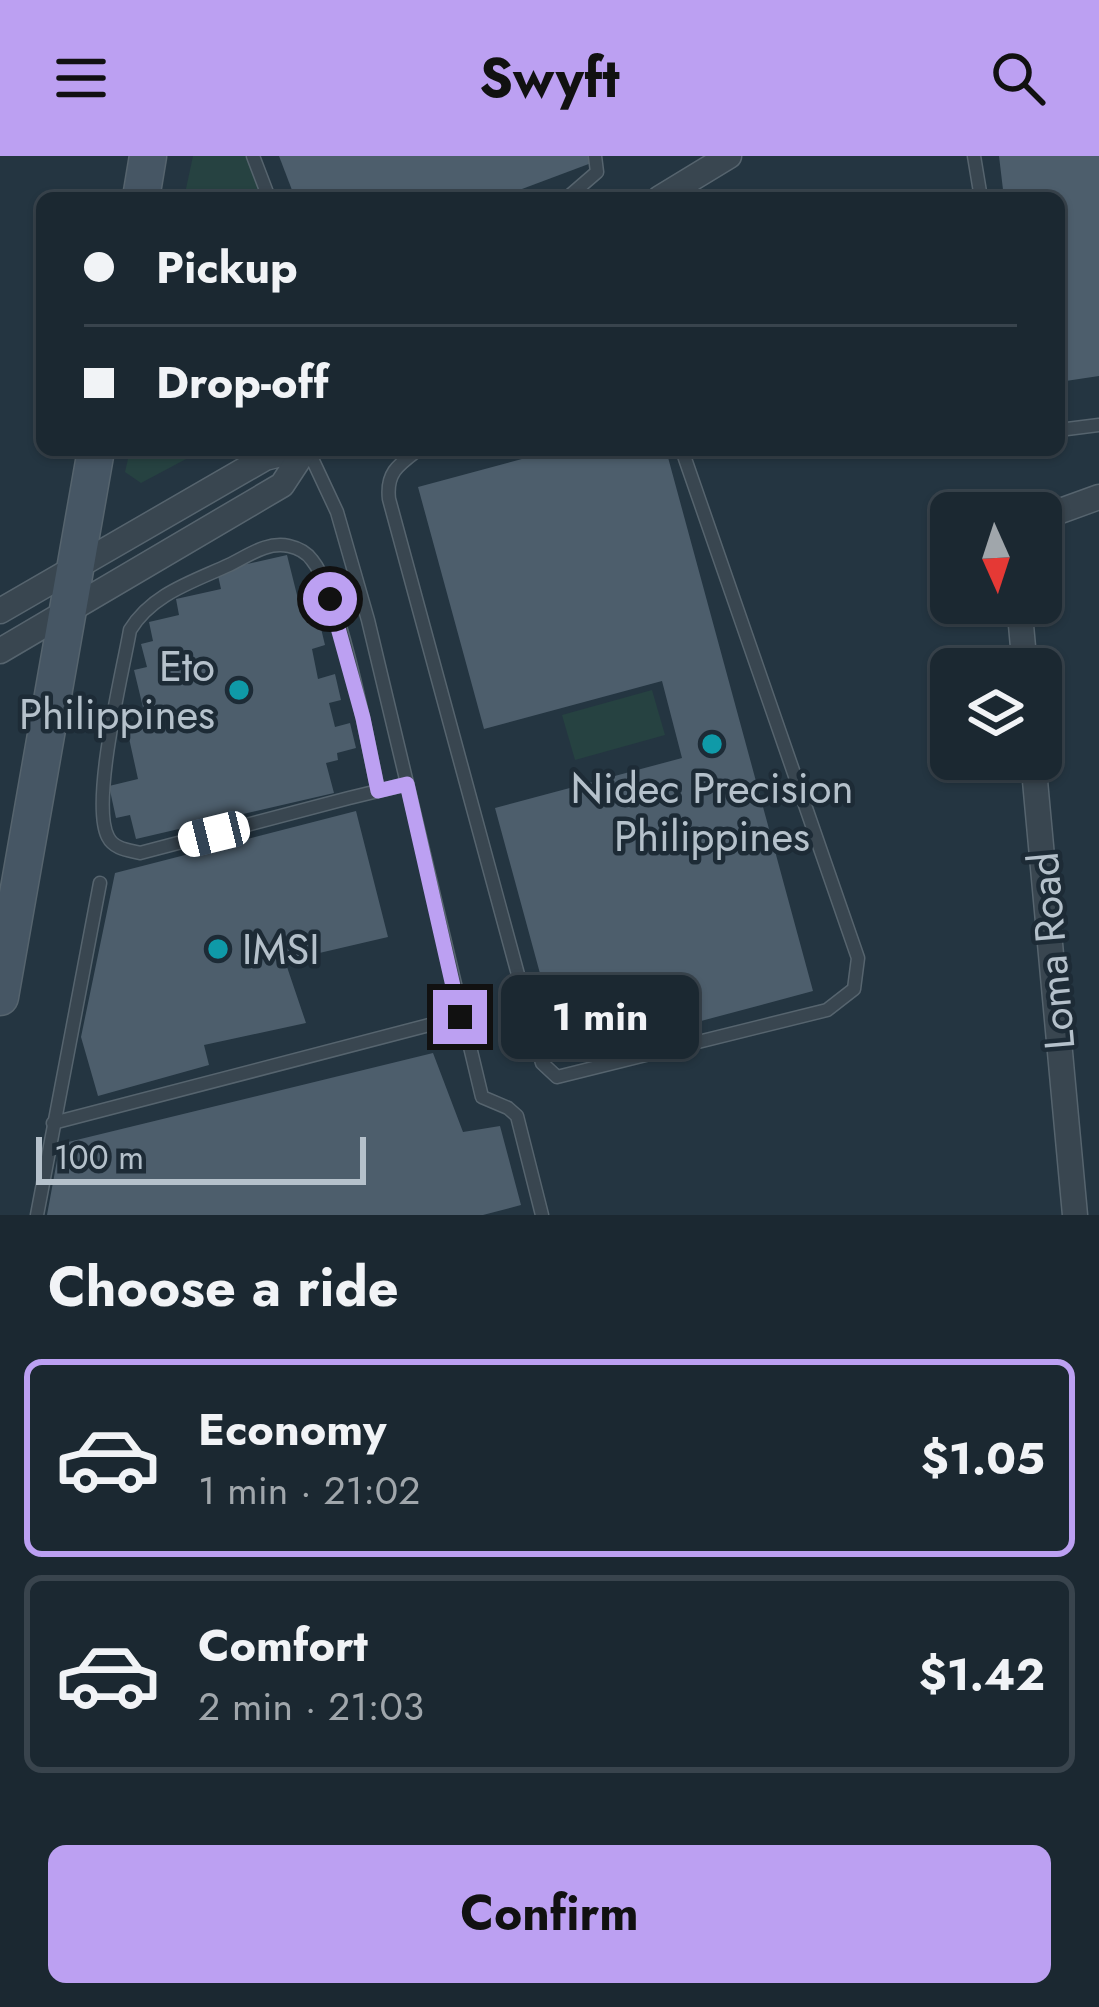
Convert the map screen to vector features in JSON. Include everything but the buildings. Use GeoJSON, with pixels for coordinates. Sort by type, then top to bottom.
{"type":"FeatureCollection","features":[{"type":"Feature","properties":{"kind":"main road"},"geometry":{"type":"LineString","coordinates":[[142,192],[148,156]]}},
{"type":"Feature","properties":{"kind":"main road"},"geometry":{"type":"LineString","coordinates":[[0,998],[95,456]]}},
{"type":"Feature","properties":{"kind":"street"},"geometry":{"type":"LineString","coordinates":[[670,192],[729,156]]}},
{"type":"Feature","properties":{"kind":"street"},"geometry":{"type":"LineString","coordinates":[[0,611],[275,456]]}},
{"type":"Feature","properties":{"kind":"street"},"geometry":{"type":"LineString","coordinates":[[0,651],[282,485],[300,456]]}},
{"type":"Feature","properties":{"kind":"street"},"geometry":{"type":"LineString","coordinates":[[1062,510],[1099,496]]}},
{"type":"Feature","properties":{"kind":"street","name":"Loma Road"},"geometry":{"type":"LineString","coordinates":[[1035,780],[1075,1215]]}},
{"type":"Feature","properties":{"kind":"lane"},"geometry":{"type":"LineString","coordinates":[[253,156],[267,192]]}},
{"type":"Feature","properties":{"kind":"lane"},"geometry":{"type":"LineString","coordinates":[[574,192],[597,172],[596,156]]}},
{"type":"Feature","properties":{"kind":"lane"},"geometry":{"type":"LineString","coordinates":[[974,156],[980,192]]}},
{"type":"Feature","properties":{"kind":"lane"},"geometry":{"type":"LineString","coordinates":[[1065,429],[1099,425]]}},
{"type":"Feature","properties":{"kind":"lane"},"geometry":{"type":"LineString","coordinates":[[307,456],[337,512],[482,1097],[517,1116],[542,1215]]}},
{"type":"Feature","properties":{"kind":"lane"},"geometry":{"type":"LineString","coordinates":[[410,456],[393,470],[387,483],[389,499],[542,1063],[557,1077],[827,1010],[854,989],[858,958],[684,456]]}},
{"type":"Feature","properties":{"kind":"lane"},"geometry":{"type":"LineString","coordinates":[[378,791],[330,599],[315,562],[304,551],[272,544],[158,598],[141,612],[130,630],[102,785],[106,834],[117,848],[140,853],[407,784]]}},
{"type":"Feature","properties":{"kind":"lane"},"geometry":{"type":"LineString","coordinates":[[38,1215],[100,883]]}},
{"type":"Feature","properties":{"kind":"lane"},"geometry":{"type":"LineString","coordinates":[[53,1123],[460,1017]]}},
{"type":"Feature","properties":{"kind":"green space"},"geometry":{"type":"Polygon","coordinates":[[[193,156],[251,156],[263,192],[185,192],[193,156]]]}},
{"type":"Feature","properties":{"kind":"green space"},"geometry":{"type":"Polygon","coordinates":[[[129,456],[192,456],[141,483],[125,472],[129,456]]]}},
{"type":"Feature","properties":{"kind":"green space"},"geometry":{"type":"Polygon","coordinates":[[[652,690],[665,735],[575,760],[562,715],[652,690]]]}},
{"type":"Feature","properties":{"kind":"place","name":"Eto Philippines"},"geometry":{"type":"Point","coordinates":[239,690]}},
{"type":"Feature","properties":{"kind":"place","name":"Nidec Precision Philippines"},"geometry":{"type":"Point","coordinates":[712,744]}},
{"type":"Feature","properties":{"kind":"place","name":"IMSI"},"geometry":{"type":"Point","coordinates":[218,949]}},
{"type":"Feature","properties":{"kind":"route"},"geometry":{"type":"LineString","coordinates":[[330,599],[378,791],[407,784],[460,1017]]}}]}
